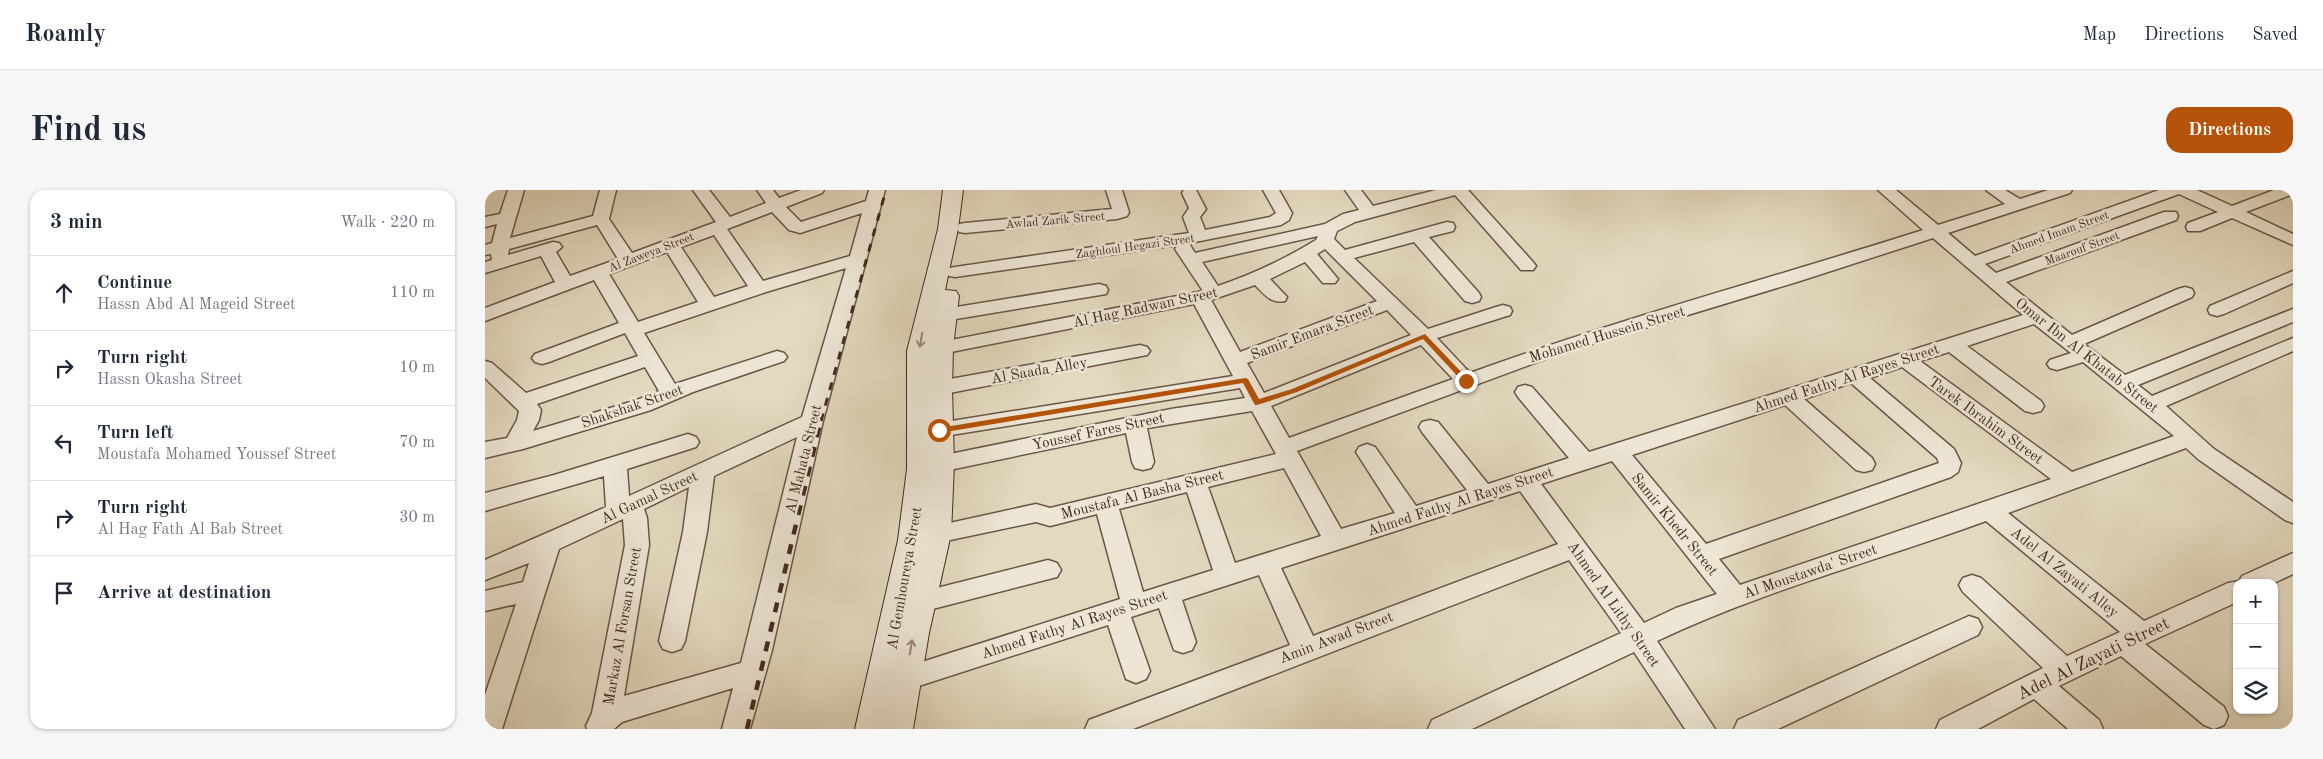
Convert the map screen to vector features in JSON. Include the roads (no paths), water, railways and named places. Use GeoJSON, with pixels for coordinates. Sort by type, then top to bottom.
{"type":"FeatureCollection","features":[{"type":"Feature","properties":{"kind":"main road","name":"Al Gemhoureya Street"},"geometry":{"type":"LineString","coordinates":[[895,729],[895,682],[921,469],[918,393],[919,351],[948,229],[953,190]]}},
{"type":"Feature","properties":{"kind":"main road","name":"Al Gemhoureya Street"},"geometry":{"type":"LineString","coordinates":[[873,729],[895,682],[913,633],[936,534],[940,464],[939,388],[944,315],[965,228],[968,190]]}},
{"type":"Feature","properties":{"kind":"street"},"geometry":{"type":"LineString","coordinates":[[492,257],[508,217],[516,190]]}},
{"type":"Feature","properties":{"kind":"street"},"geometry":{"type":"LineString","coordinates":[[608,190],[601,219],[628,261]]}},
{"type":"Feature","properties":{"kind":"street"},"geometry":{"type":"LineString","coordinates":[[701,190],[759,288]]}},
{"type":"Feature","properties":{"kind":"street"},"geometry":{"type":"LineString","coordinates":[[765,190],[775,205],[795,226],[800,228],[875,197]]}},
{"type":"Feature","properties":{"kind":"street","name":"Al Zaweya Street"},"geometry":{"type":"LineString","coordinates":[[485,315],[816,190]]}},
{"type":"Feature","properties":{"kind":"street","name":"Awlad Zarik Street"},"geometry":{"type":"LineString","coordinates":[[965,228],[1117,214],[1121,212],[1114,190]]}},
{"type":"Feature","properties":{"kind":"street","name":"Zaghloul Hegazi Street"},"geometry":{"type":"LineString","coordinates":[[955,272],[1199,237],[1281,218],[1284,213],[1271,190]]}},
{"type":"Feature","properties":{"kind":"street"},"geometry":{"type":"LineString","coordinates":[[1353,190],[1398,240]]}},
{"type":"Feature","properties":{"kind":"street","name":"Omar Ibn Al Khatab Street"},"geometry":{"type":"LineString","coordinates":[[1886,190],[2085,356],[2172,422],[2212,459],[2293,514]]}},
{"type":"Feature","properties":{"kind":"street"},"geometry":{"type":"LineString","coordinates":[[1993,190],[2019,205]]}},
{"type":"Feature","properties":{"kind":"street"},"geometry":{"type":"LineString","coordinates":[[2124,190],[2145,201]]}},
{"type":"Feature","properties":{"kind":"street","name":"Ahmed Imam Street"},"geometry":{"type":"LineString","coordinates":[[1973,263],[2174,190]]}},
{"type":"Feature","properties":{"kind":"street"},"geometry":{"type":"LineString","coordinates":[[2184,190],[2289,235]]}},
{"type":"Feature","properties":{"kind":"street"},"geometry":{"type":"LineString","coordinates":[[2194,227],[2288,190]]}},
{"type":"Feature","properties":{"kind":"street"},"geometry":{"type":"LineString","coordinates":[[1191,259],[1328,234],[1340,222],[1452,191],[1527,266]]}},
{"type":"Feature","properties":{"kind":"street","name":"Mohamed Hussein Street"},"geometry":{"type":"LineString","coordinates":[[1286,454],[1466,381],[1583,340],[1936,233],[2059,191]]}},
{"type":"Feature","properties":{"kind":"street"},"geometry":{"type":"LineString","coordinates":[[1190,193],[1198,210],[1191,216],[1199,237]]}},
{"type":"Feature","properties":{"kind":"street","name":"Al Mahata Street"},"geometry":{"type":"LineString","coordinates":[[736,729],[752,672],[812,421],[875,197]]}},
{"type":"Feature","properties":{"kind":"street","name":"Maarouf Street"},"geometry":{"type":"LineString","coordinates":[[1993,280],[2171,216]]}},
{"type":"Feature","properties":{"kind":"street"},"geometry":{"type":"LineString","coordinates":[[485,222],[508,217]]}},
{"type":"Feature","properties":{"kind":"street"},"geometry":{"type":"LineString","coordinates":[[492,257],[601,219]]}},
{"type":"Feature","properties":{"kind":"street"},"geometry":{"type":"LineString","coordinates":[[1342,256],[1447,227]]}},
{"type":"Feature","properties":{"kind":"street"},"geometry":{"type":"LineString","coordinates":[[1328,234],[1342,256],[1425,336],[1466,381]]}},
{"type":"Feature","properties":{"kind":"street","name":"Al Hag Radwan Street"},"geometry":{"type":"LineString","coordinates":[[941,348],[1207,296],[1258,278],[1307,253],[1328,234]]}},
{"type":"Feature","properties":{"kind":"street"},"geometry":{"type":"LineString","coordinates":[[1417,235],[1471,297]]}},
{"type":"Feature","properties":{"kind":"street"},"geometry":{"type":"LineString","coordinates":[[492,257],[546,249],[573,240]]}},
{"type":"Feature","properties":{"kind":"street"},"geometry":{"type":"LineString","coordinates":[[1179,240],[1191,259],[1234,361],[1335,540]]}},
{"type":"Feature","properties":{"kind":"street"},"geometry":{"type":"LineString","coordinates":[[670,244],[709,304]]}},
{"type":"Feature","properties":{"kind":"street"},"geometry":{"type":"LineString","coordinates":[[546,249],[566,285]]}},
{"type":"Feature","properties":{"kind":"street"},"geometry":{"type":"LineString","coordinates":[[1089,253],[1105,316]]}},
{"type":"Feature","properties":{"kind":"street"},"geometry":{"type":"LineString","coordinates":[[1307,253],[1329,279]]}},
{"type":"Feature","properties":{"kind":"street"},"geometry":{"type":"LineString","coordinates":[[541,358],[759,288],[857,259]]}},
{"type":"Feature","properties":{"kind":"street"},"geometry":{"type":"LineString","coordinates":[[599,273],[671,394]]}},
{"type":"Feature","properties":{"kind":"street"},"geometry":{"type":"LineString","coordinates":[[2293,276],[2225,306],[2272,323],[2293,334]]}},
{"type":"Feature","properties":{"kind":"street"},"geometry":{"type":"LineString","coordinates":[[1258,278],[1278,297]]}},
{"type":"Feature","properties":{"kind":"street"},"geometry":{"type":"LineString","coordinates":[[944,315],[1099,290]]}},
{"type":"Feature","properties":{"kind":"street"},"geometry":{"type":"LineString","coordinates":[[2069,343],[2185,294]]}},
{"type":"Feature","properties":{"kind":"street","name":"Samir Emara Street"},"geometry":{"type":"LineString","coordinates":[[1234,361],[1389,303]]}},
{"type":"Feature","properties":{"kind":"street","name":"Youssef Fares Street"},"geometry":{"type":"LineString","coordinates":[[940,464],[1135,423],[1257,403],[1294,390],[1425,336],[1503,311]]}},
{"type":"Feature","properties":{"kind":"street"},"geometry":{"type":"LineString","coordinates":[[2122,384],[2293,315]]}},
{"type":"Feature","properties":{"kind":"street","name":"Ahmed Fathy Al Rayes Street"},"geometry":{"type":"LineString","coordinates":[[895,682],[1227,574],[2037,317]]}},
{"type":"Feature","properties":{"kind":"street"},"geometry":{"type":"LineString","coordinates":[[1951,344],[2033,406]]}},
{"type":"Feature","properties":{"kind":"street"},"geometry":{"type":"LineString","coordinates":[[2150,405],[2293,344]]}},
{"type":"Feature","properties":{"kind":"street","name":"Al Saada Alley"},"geometry":{"type":"LineString","coordinates":[[939,388],[1140,351]]}},
{"type":"Feature","properties":{"kind":"street"},"geometry":{"type":"LineString","coordinates":[[2057,364],[2085,356]]}},
{"type":"Feature","properties":{"kind":"street","name":"Shakshak Street"},"geometry":{"type":"LineString","coordinates":[[485,450],[511,445],[645,405],[777,357]]}},
{"type":"Feature","properties":{"kind":"street"},"geometry":{"type":"LineString","coordinates":[[523,401],[651,358]]}},
{"type":"Feature","properties":{"kind":"street","name":"Tarek Ibrahim Street"},"geometry":{"type":"LineString","coordinates":[[1904,359],[2069,481]]}},
{"type":"Feature","properties":{"kind":"street"},"geometry":{"type":"LineString","coordinates":[[485,463],[500,458],[511,445],[531,414],[523,401],[487,373]]}},
{"type":"Feature","properties":{"kind":"street"},"geometry":{"type":"LineString","coordinates":[[1701,556],[1943,471],[1950,466],[1946,454],[1854,375]]}},
{"type":"Feature","properties":{"kind":"street"},"geometry":{"type":"LineString","coordinates":[[939,430],[1245,381]]}},
{"type":"Feature","properties":{"kind":"street"},"geometry":{"type":"LineString","coordinates":[[1525,392],[1584,461]]}},
{"type":"Feature","properties":{"kind":"street"},"geometry":{"type":"LineString","coordinates":[[1788,396],[1864,464]]}},
{"type":"Feature","properties":{"kind":"street","name":"Al Gamal Street"},"geometry":{"type":"LineString","coordinates":[[485,570],[625,509],[812,421]]}},
{"type":"Feature","properties":{"kind":"street"},"geometry":{"type":"LineString","coordinates":[[1135,423],[1143,462]]}},
{"type":"Feature","properties":{"kind":"street"},"geometry":{"type":"LineString","coordinates":[[1430,427],[1483,494]]}},
{"type":"Feature","properties":{"kind":"street","name":"Al Moustawda' Street"},"geometry":{"type":"LineString","coordinates":[[1456,726],[1638,636],[1735,597],[2189,439]]}},
{"type":"Feature","properties":{"kind":"street"},"geometry":{"type":"LineString","coordinates":[[485,502],[688,442]]}},
{"type":"Feature","properties":{"kind":"street","name":"Samir Khedr Street"},"geometry":{"type":"LineString","coordinates":[[1616,451],[1735,597]]}},
{"type":"Feature","properties":{"kind":"street"},"geometry":{"type":"LineString","coordinates":[[1367,452],[1410,516]]}},
{"type":"Feature","properties":{"kind":"street","name":"Moustafa Al Basha Street"},"geometry":{"type":"LineString","coordinates":[[936,534],[1036,513],[1050,517],[1195,482],[1286,454]]}},
{"type":"Feature","properties":{"kind":"street","name":"Markaz Al Forsan Street"},"geometry":{"type":"LineString","coordinates":[[602,723],[637,544],[635,518],[625,509],[615,465]]}},
{"type":"Feature","properties":{"kind":"street"},"geometry":{"type":"LineString","coordinates":[[672,641],[696,522],[703,472]]}},
{"type":"Feature","properties":{"kind":"street","name":"Ahmed Al Lithy Street"},"geometry":{"type":"LineString","coordinates":[[1525,480],[1638,636],[1701,729]]}},
{"type":"Feature","properties":{"kind":"street"},"geometry":{"type":"LineString","coordinates":[[1195,482],[1227,574]]}},
{"type":"Feature","properties":{"kind":"street"},"geometry":{"type":"LineString","coordinates":[[1105,504],[1136,671]]}},
{"type":"Feature","properties":{"kind":"street","name":"Adel Al Zayati Alley"},"geometry":{"type":"LineString","coordinates":[[1989,510],[2132,638],[2214,716]]}},
{"type":"Feature","properties":{"kind":"street"},"geometry":{"type":"LineString","coordinates":[[488,729],[548,544]]}},
{"type":"Feature","properties":{"kind":"street","name":"Amin Awad Street"},"geometry":{"type":"LineString","coordinates":[[1099,729],[1574,548]]}},
{"type":"Feature","properties":{"kind":"street"},"geometry":{"type":"LineString","coordinates":[[1266,562],[1305,649]]}},
{"type":"Feature","properties":{"kind":"street"},"geometry":{"type":"LineString","coordinates":[[2259,579],[2293,563]]}},
{"type":"Feature","properties":{"kind":"street"},"geometry":{"type":"LineString","coordinates":[[921,602],[1047,570]]}},
{"type":"Feature","properties":{"kind":"street"},"geometry":{"type":"LineString","coordinates":[[1972,585],[2064,670]]}},
{"type":"Feature","properties":{"kind":"street"},"geometry":{"type":"LineString","coordinates":[[485,601],[534,589]]}},
{"type":"Feature","properties":{"kind":"street","name":"Adel Al Zayati Street"},"geometry":{"type":"LineString","coordinates":[[1959,727],[2064,670],[2233,592]]}},
{"type":"Feature","properties":{"kind":"street"},"geometry":{"type":"LineString","coordinates":[[1167,594],[1183,642]]}},
{"type":"Feature","properties":{"kind":"street"},"geometry":{"type":"LineString","coordinates":[[1748,729],[1969,627]]}},
{"type":"Feature","properties":{"kind":"street"},"geometry":{"type":"LineString","coordinates":[[602,723],[613,712],[752,672]]}},
{"type":"Feature","properties":{"kind":"street"},"geometry":{"type":"LineString","coordinates":[[2036,684],[2089,729]]}},
{"type":"Feature","properties":{"kind":"railway"},"geometry":{"type":"LineString","coordinates":[[821,421],[886,190]]}},
{"type":"Feature","properties":{"kind":"railway"},"geometry":{"type":"LineString","coordinates":[[747,729],[821,420]]}}]}
